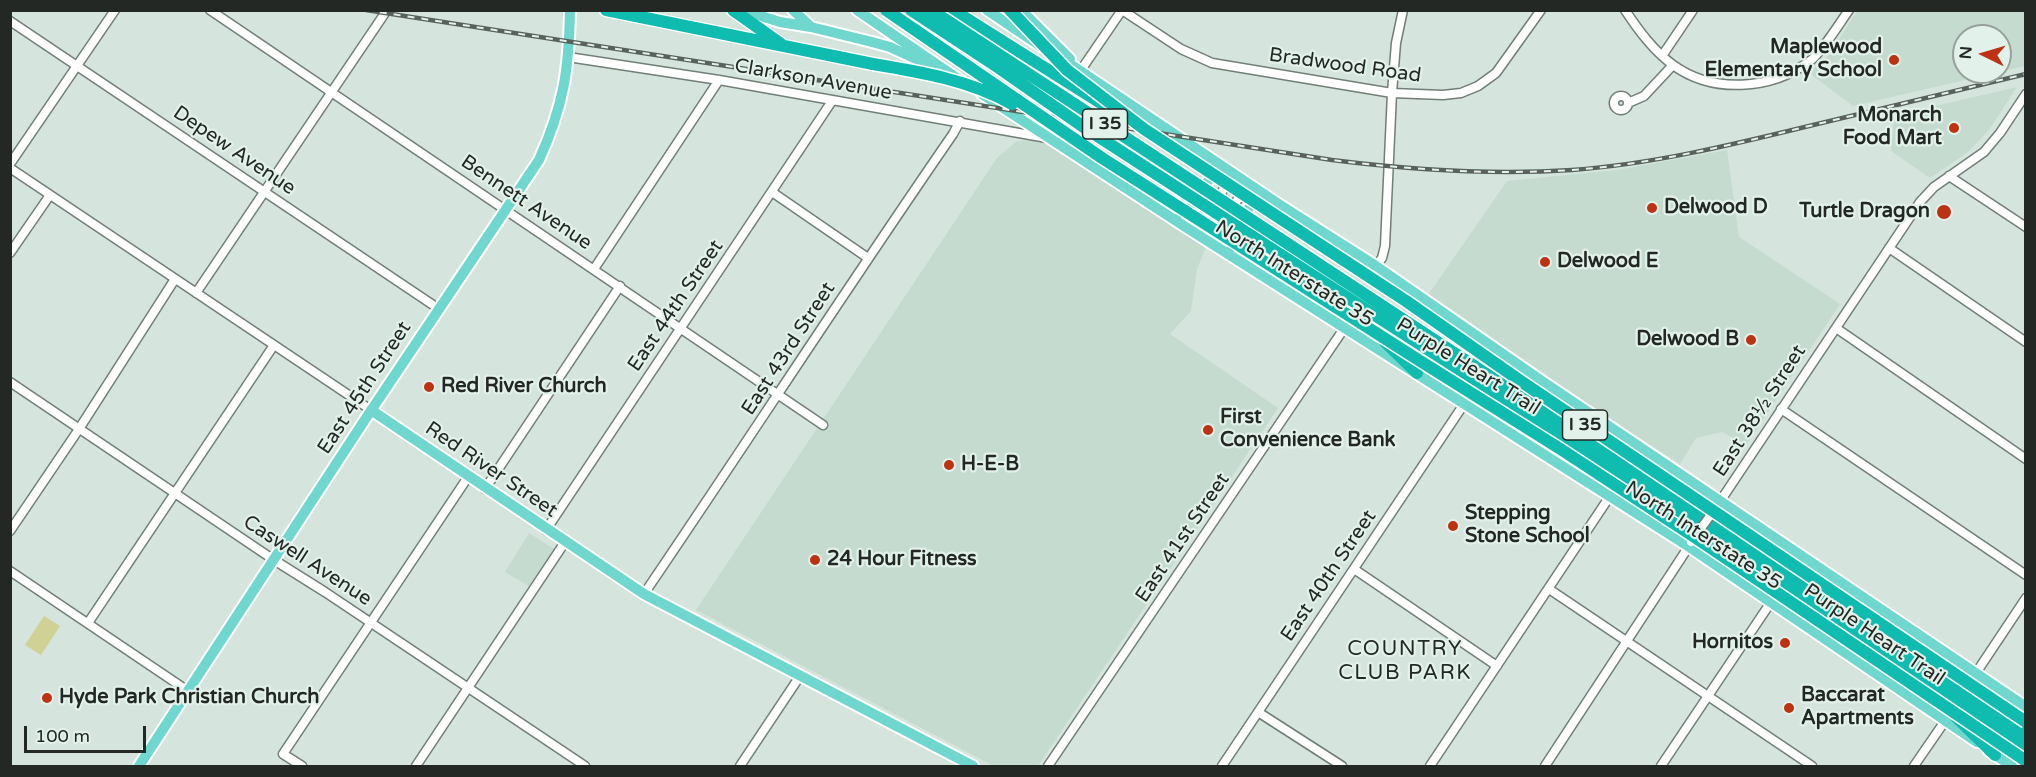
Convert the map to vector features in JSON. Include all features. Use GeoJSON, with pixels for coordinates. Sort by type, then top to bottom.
{"type":"FeatureCollection","features":[{"type":"Feature","properties":{"kind":"highway"},"geometry":{"type":"LineString","coordinates":[[606,10],[939,76],[982,89],[1011,103],[1102,158]]}},
{"type":"Feature","properties":{"kind":"highway"},"geometry":{"type":"LineString","coordinates":[[733,10],[785,47]]}},
{"type":"Feature","properties":{"kind":"highway","name":"Purple Heart Trail"},"geometry":{"type":"LineString","coordinates":[[886,10],[1102,158],[1694,536],[2025,762]]}},
{"type":"Feature","properties":{"kind":"highway","name":"Purple Heart Trail"},"geometry":{"type":"LineString","coordinates":[[910,10],[999,68],[1084,128],[1623,475],[2025,748]]}},
{"type":"Feature","properties":{"kind":"highway","name":"Purple Heart Trail"},"geometry":{"type":"LineString","coordinates":[[931,10],[1632,470],[2025,736]]}},
{"type":"Feature","properties":{"kind":"highway","name":"Purple Heart Trail"},"geometry":{"type":"LineString","coordinates":[[953,10],[1144,129],[1406,301],[2025,722]]}},
{"type":"Feature","properties":{"kind":"highway"},"geometry":{"type":"LineString","coordinates":[[1010,10],[1067,70],[1144,129]]}},
{"type":"Feature","properties":{"kind":"highway"},"geometry":{"type":"LineString","coordinates":[[1296,266],[1348,307],[1417,373]]}},
{"type":"Feature","properties":{"kind":"highway"},"geometry":{"type":"LineString","coordinates":[[1896,660],[1995,755]]}},
{"type":"Feature","properties":{"kind":"main road","name":"East 45th Street"},"geometry":{"type":"LineString","coordinates":[[139,766],[371,410],[539,160],[550,135],[565,86],[570,10]]}},
{"type":"Feature","properties":{"kind":"main road"},"geometry":{"type":"LineString","coordinates":[[742,10],[780,22],[811,27],[890,47],[949,73]]}},
{"type":"Feature","properties":{"kind":"main road"},"geometry":{"type":"LineString","coordinates":[[792,10],[811,27]]}},
{"type":"Feature","properties":{"kind":"main road","name":"North Interstate 35"},"geometry":{"type":"LineString","coordinates":[[857,10],[1195,234],[1690,544],[2012,766]]}},
{"type":"Feature","properties":{"kind":"main road","name":"North Interstate 35"},"geometry":{"type":"LineString","coordinates":[[987,10],[1016,31],[1081,70],[1280,205],[1376,266],[1718,505],[2025,707]]}},
{"type":"Feature","properties":{"kind":"main road"},"geometry":{"type":"LineString","coordinates":[[1021,10],[1081,70]]}},
{"type":"Feature","properties":{"kind":"main road"},"geometry":{"type":"LineString","coordinates":[[1165,214],[1189,210],[1210,178],[1210,167],[1204,153]]}},
{"type":"Feature","properties":{"kind":"main road"},"geometry":{"type":"LineString","coordinates":[[1242,263],[1229,238],[1253,202],[1262,200],[1280,205]]}},
{"type":"Feature","properties":{"kind":"main road","name":"Red River Street"},"geometry":{"type":"LineString","coordinates":[[371,410],[644,594],[973,766]]}},
{"type":"Feature","properties":{"kind":"street"},"geometry":{"type":"LineString","coordinates":[[10,166],[115,10]]}},
{"type":"Feature","properties":{"kind":"street","name":"Bennett Avenue"},"geometry":{"type":"LineString","coordinates":[[210,10],[822,425]]}},
{"type":"Feature","properties":{"kind":"street"},"geometry":{"type":"LineString","coordinates":[[196,293],[387,10]]}},
{"type":"Feature","properties":{"kind":"street"},"geometry":{"type":"LineString","coordinates":[[1081,70],[1122,10]]}},
{"type":"Feature","properties":{"kind":"street","name":"Bradwood Road"},"geometry":{"type":"LineString","coordinates":[[1122,10],[1181,50],[1212,63],[1392,93],[1443,95],[1461,93],[1478,86],[1496,74],[1541,10]]}},
{"type":"Feature","properties":{"kind":"street"},"geometry":{"type":"LineString","coordinates":[[1376,266],[1382,258],[1385,246],[1392,93],[1396,43],[1403,10]]}},
{"type":"Feature","properties":{"kind":"street"},"geometry":{"type":"LineString","coordinates":[[1625,10],[1641,34],[1673,65],[1698,78],[1735,86],[1765,83],[1790,74],[1812,60],[1849,10]]}},
{"type":"Feature","properties":{"kind":"street"},"geometry":{"type":"LineString","coordinates":[[1662,56],[1693,10]]}},
{"type":"Feature","properties":{"kind":"street","name":"Depew Avenue"},"geometry":{"type":"LineString","coordinates":[[10,21],[439,309]]}},
{"type":"Feature","properties":{"kind":"street","name":"Clarkson Avenue"},"geometry":{"type":"LineString","coordinates":[[568,57],[719,80],[1052,139]]}},
{"type":"Feature","properties":{"kind":"street"},"geometry":{"type":"LineString","coordinates":[[1628,104],[1644,96],[1673,65]]}},
{"type":"Feature","properties":{"kind":"street"},"geometry":{"type":"LineString","coordinates":[[594,269],[719,80]]}},
{"type":"Feature","properties":{"kind":"street","name":"East 38½ Street"},"geometry":{"type":"LineString","coordinates":[[1545,766],[1690,544],[1920,202],[1934,187],[1984,153],[2025,94]]}},
{"type":"Feature","properties":{"kind":"street","name":"East 44th Street"},"geometry":{"type":"LineString","coordinates":[[546,530],[832,101]]}},
{"type":"Feature","properties":{"kind":"street","name":"East 43rd Street"},"geometry":{"type":"LineString","coordinates":[[644,594],[960,121]]}},
{"type":"Feature","properties":{"kind":"street","name":"Red River Street"},"geometry":{"type":"LineString","coordinates":[[10,166],[371,410]]}},
{"type":"Feature","properties":{"kind":"street"},"geometry":{"type":"LineString","coordinates":[[1949,176],[2025,227]]}},
{"type":"Feature","properties":{"kind":"street"},"geometry":{"type":"LineString","coordinates":[[1195,234],[1228,181],[1242,179],[1244,191],[1210,242]]}},
{"type":"Feature","properties":{"kind":"street"},"geometry":{"type":"LineString","coordinates":[[772,192],[868,258]]}},
{"type":"Feature","properties":{"kind":"street"},"geometry":{"type":"LineString","coordinates":[[10,253],[50,195]]}},
{"type":"Feature","properties":{"kind":"street"},"geometry":{"type":"LineString","coordinates":[[1889,248],[2025,342]]}},
{"type":"Feature","properties":{"kind":"street"},"geometry":{"type":"LineString","coordinates":[[10,531],[79,429],[175,279]]}},
{"type":"Feature","properties":{"kind":"street"},"geometry":{"type":"LineString","coordinates":[[485,489],[620,286]]}},
{"type":"Feature","properties":{"kind":"street","name":"East 41st Street"},"geometry":{"type":"LineString","coordinates":[[1048,766],[1345,327]]}},
{"type":"Feature","properties":{"kind":"street"},"geometry":{"type":"LineString","coordinates":[[1836,328],[2025,459]]}},
{"type":"Feature","properties":{"kind":"street"},"geometry":{"type":"LineString","coordinates":[[88,623],[274,345]]}},
{"type":"Feature","properties":{"kind":"street","name":"Caswell Avenue"},"geometry":{"type":"LineString","coordinates":[[10,382],[585,766]]}},
{"type":"Feature","properties":{"kind":"street","name":"East 40th Street"},"geometry":{"type":"LineString","coordinates":[[1222,766],[1464,404]]}},
{"type":"Feature","properties":{"kind":"street"},"geometry":{"type":"LineString","coordinates":[[1781,408],[2025,575]]}},
{"type":"Feature","properties":{"kind":"street"},"geometry":{"type":"LineString","coordinates":[[302,766],[283,754],[468,477]]}},
{"type":"Feature","properties":{"kind":"street"},"geometry":{"type":"LineString","coordinates":[[1430,766],[1610,496]]}},
{"type":"Feature","properties":{"kind":"street"},"geometry":{"type":"LineString","coordinates":[[416,766],[565,542]]}},
{"type":"Feature","properties":{"kind":"street"},"geometry":{"type":"LineString","coordinates":[[1354,569],[1497,666]]}},
{"type":"Feature","properties":{"kind":"street"},"geometry":{"type":"LineString","coordinates":[[10,571],[188,691]]}},
{"type":"Feature","properties":{"kind":"street"},"geometry":{"type":"LineString","coordinates":[[1550,588],[1812,766]]}},
{"type":"Feature","properties":{"kind":"street"},"geometry":{"type":"LineString","coordinates":[[1976,673],[2025,598]]}},
{"type":"Feature","properties":{"kind":"street"},"geometry":{"type":"LineString","coordinates":[[1661,766],[1771,602]]}},
{"type":"Feature","properties":{"kind":"street"},"geometry":{"type":"LineString","coordinates":[[740,766],[800,676]]}},
{"type":"Feature","properties":{"kind":"street"},"geometry":{"type":"LineString","coordinates":[[1258,712],[1342,766]]}},
{"type":"Feature","properties":{"kind":"street"},"geometry":{"type":"LineString","coordinates":[[1914,766],[1944,720]]}},
{"type":"Feature","properties":{"kind":"shaded area","name":"Maplewood Elementary School"},"geometry":{"type":"Polygon","coordinates":[[[1857,11],[2025,11],[2025,66],[2012,69],[2012,24],[1952,24],[1952,83],[1853,106],[1809,73],[1829,55],[1857,11]]]}},
{"type":"Feature","properties":{"kind":"shaded area"},"geometry":{"type":"Polygon","coordinates":[[[2017,87],[1989,130],[1968,152],[1930,178],[1891,151],[1894,119],[1901,114],[2017,87]]]}},
{"type":"Feature","properties":{"kind":"shaded area"},"geometry":{"type":"Polygon","coordinates":[[[1044,140],[1206,247],[1197,269],[1191,311],[1170,334],[1278,408],[1038,766],[994,766],[696,610],[997,158],[1017,141],[1044,140]]]}},
{"type":"Feature","properties":{"kind":"shaded area"},"geometry":{"type":"Polygon","coordinates":[[[1727,150],[1739,237],[1840,304],[1746,445],[1722,432],[1696,438],[1680,464],[1553,383],[1428,295],[1507,181],[1618,170],[1727,150]]]}},
{"type":"Feature","properties":{"kind":"shaded area"},"geometry":{"type":"Polygon","coordinates":[[[529,533],[554,549],[529,586],[505,572],[529,533]]]}},
{"type":"Feature","properties":{"kind":"green space"},"geometry":{"type":"Polygon","coordinates":[[[44,616],[60,626],[41,655],[25,645],[44,616]]]}},
{"type":"Feature","properties":{"kind":"railway"},"geometry":{"type":"LineString","coordinates":[[366,10],[1332,160],[1452,171],[1572,170],[1692,153],[2026,74]]}},
{"type":"Feature","properties":{"kind":"place","name":"Maplewood Elementary School"},"geometry":{"type":"Point","coordinates":[1894,60]}},
{"type":"Feature","properties":{"kind":"place","name":"Monarch Food Mart"},"geometry":{"type":"Point","coordinates":[1954,128]}},
{"type":"Feature","properties":{"kind":"place","name":"Delwood D"},"geometry":{"type":"Point","coordinates":[1652,208]}},
{"type":"Feature","properties":{"kind":"place","name":"Turtle Dragon"},"geometry":{"type":"Point","coordinates":[1944,212]}},
{"type":"Feature","properties":{"kind":"place","name":"Delwood E"},"geometry":{"type":"Point","coordinates":[1545,262]}},
{"type":"Feature","properties":{"kind":"place","name":"Delwood B"},"geometry":{"type":"Point","coordinates":[1751,340]}},
{"type":"Feature","properties":{"kind":"place","name":"Red River Church"},"geometry":{"type":"Point","coordinates":[429,387]}},
{"type":"Feature","properties":{"kind":"place","name":"First Convenience Bank"},"geometry":{"type":"Point","coordinates":[1208,430]}},
{"type":"Feature","properties":{"kind":"place","name":"H-E-B"},"geometry":{"type":"Point","coordinates":[949,465]}},
{"type":"Feature","properties":{"kind":"place","name":"Stepping Stone School"},"geometry":{"type":"Point","coordinates":[1453,526]}},
{"type":"Feature","properties":{"kind":"place","name":"24 Hour Fitness"},"geometry":{"type":"Point","coordinates":[815,560]}},
{"type":"Feature","properties":{"kind":"place","name":"Hornitos"},"geometry":{"type":"Point","coordinates":[1785,643]}},
{"type":"Feature","properties":{"kind":"place","name":"Hyde Park Christian Church"},"geometry":{"type":"Point","coordinates":[47,698]}},
{"type":"Feature","properties":{"kind":"place","name":"Baccarat Apartments"},"geometry":{"type":"Point","coordinates":[1789,708]}},
{"type":"Feature","properties":{"kind":"district","name":"COUNTRY CLUB PARK"},"geometry":{"type":"Point","coordinates":[1405,661]}}]}
